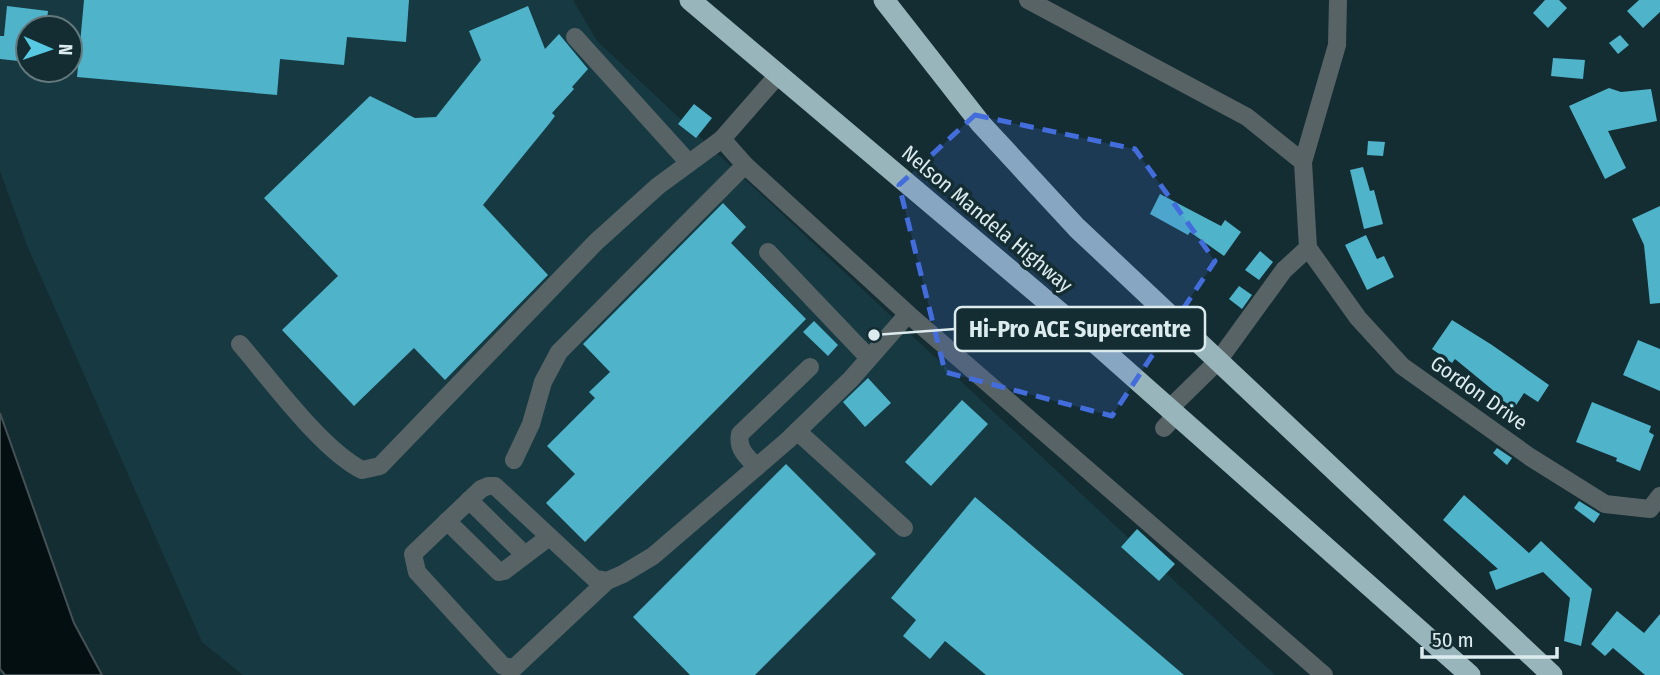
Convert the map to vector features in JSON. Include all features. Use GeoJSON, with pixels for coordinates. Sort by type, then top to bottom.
{"type":"FeatureCollection","features":[{"type":"Feature","properties":{"kind":"highway","name":"Nelson Mandela Highway"},"geometry":{"type":"LineString","coordinates":[[690,0],[1076,326],[1171,417],[1470,675]]}},
{"type":"Feature","properties":{"kind":"highway"},"geometry":{"type":"LineString","coordinates":[[884,0],[981,124],[1068,218],[1209,357],[1552,675]]}},
{"type":"Feature","properties":{"kind":"street"},"geometry":{"type":"LineString","coordinates":[[1028,0],[1247,117],[1303,162]]}},
{"type":"Feature","properties":{"kind":"street"},"geometry":{"type":"LineString","coordinates":[[1171,417],[1209,357],[1284,270],[1308,248],[1303,162],[1337,45],[1338,0]]}},
{"type":"Feature","properties":{"kind":"street"},"geometry":{"type":"LineString","coordinates":[[575,37],[689,163]]}},
{"type":"Feature","properties":{"kind":"street"},"geometry":{"type":"LineString","coordinates":[[240,344],[319,435],[350,464],[362,470],[380,466],[596,242],[658,186],[722,139],[778,75]]}},
{"type":"Feature","properties":{"kind":"street"},"geometry":{"type":"LineString","coordinates":[[722,139],[745,166],[908,314],[1324,675]]}},
{"type":"Feature","properties":{"kind":"street"},"geometry":{"type":"LineString","coordinates":[[514,460],[531,424],[542,382],[559,352],[745,166]]}},
{"type":"Feature","properties":{"kind":"street","name":"Gordon Drive"},"geometry":{"type":"LineString","coordinates":[[1308,248],[1358,318],[1402,366],[1530,457],[1605,504],[1657,509]]}},
{"type":"Feature","properties":{"kind":"street"},"geometry":{"type":"LineString","coordinates":[[768,252],[869,358]]}},
{"type":"Feature","properties":{"kind":"street"},"geometry":{"type":"LineString","coordinates":[[607,581],[595,579],[495,486],[481,489],[413,554],[417,572],[505,668],[514,668],[607,581],[624,575],[653,556],[757,467],[869,358],[908,314]]}},
{"type":"Feature","properties":{"kind":"street"},"geometry":{"type":"LineString","coordinates":[[757,467],[743,452],[738,442],[740,434],[810,367]]}},
{"type":"Feature","properties":{"kind":"street"},"geometry":{"type":"LineString","coordinates":[[797,430],[904,528]]}},
{"type":"Feature","properties":{"kind":"street"},"geometry":{"type":"LineString","coordinates":[[469,499],[525,555]]}},
{"type":"Feature","properties":{"kind":"street"},"geometry":{"type":"LineString","coordinates":[[447,521],[499,572],[549,537]]}},
{"type":"Feature","properties":{"kind":"highlighted area"},"geometry":{"type":"Polygon","coordinates":[[[975,115],[1135,149],[1215,261],[1112,416],[945,372],[899,185],[975,115]]]}},
{"type":"Feature","properties":{"kind":"shaded area"},"geometry":{"type":"Polygon","coordinates":[[[0,0],[573,0],[597,41],[1275,675],[243,675],[202,642],[27,245],[0,171],[0,0]]]}},
{"type":"Feature","properties":{"kind":"shaded area"},"geometry":{"type":"Polygon","coordinates":[[[0,413],[74,623],[102,675],[5,675],[0,669],[0,413]]]}},
{"type":"Feature","properties":{"kind":"building"},"geometry":{"type":"Polygon","coordinates":[[[84,0],[409,0],[406,42],[347,37],[344,65],[280,59],[277,95],[84,78],[84,0]]]}},
{"type":"Feature","properties":{"kind":"building"},"geometry":{"type":"Polygon","coordinates":[[[1545,0],[1559,0],[1567,8],[1548,28],[1533,13],[1545,0]]]}},
{"type":"Feature","properties":{"kind":"building"},"geometry":{"type":"Polygon","coordinates":[[[1639,0],[1660,0],[1660,12],[1643,28],[1627,11],[1639,0]]]}},
{"type":"Feature","properties":{"kind":"building"},"geometry":{"type":"Polygon","coordinates":[[[7,6],[48,11],[48,14],[14,14],[14,60],[0,59],[0,36],[4,36],[7,6]]]}},
{"type":"Feature","properties":{"kind":"building"},"geometry":{"type":"Polygon","coordinates":[[[528,6],[545,49],[559,34],[588,69],[552,113],[555,116],[549,124],[483,205],[548,275],[445,380],[414,348],[354,406],[282,330],[338,276],[264,198],[370,96],[415,118],[436,117],[481,60],[469,31],[528,6]]]}},
{"type":"Feature","properties":{"kind":"building"},"geometry":{"type":"Polygon","coordinates":[[[1620,35],[1629,45],[1618,54],[1609,43],[1620,35]]]}},
{"type":"Feature","properties":{"kind":"building"},"geometry":{"type":"Polygon","coordinates":[[[1553,58],[1585,60],[1583,79],[1551,76],[1553,58]]]}},
{"type":"Feature","properties":{"kind":"building"},"geometry":{"type":"Polygon","coordinates":[[[1609,88],[1621,92],[1651,89],[1657,121],[1608,131],[1626,168],[1605,179],[1569,106],[1609,88]]]}},
{"type":"Feature","properties":{"kind":"building"},"geometry":{"type":"Polygon","coordinates":[[[694,104],[712,118],[696,138],[678,124],[694,104]]]}},
{"type":"Feature","properties":{"kind":"building"},"geometry":{"type":"Polygon","coordinates":[[[1368,141],[1385,142],[1383,156],[1367,155],[1368,141]]]}},
{"type":"Feature","properties":{"kind":"building"},"geometry":{"type":"Polygon","coordinates":[[[1363,167],[1370,191],[1374,190],[1383,224],[1364,229],[1350,170],[1363,167]]]}},
{"type":"Feature","properties":{"kind":"building"},"geometry":{"type":"Polygon","coordinates":[[[1160,194],[1221,226],[1225,220],[1241,232],[1224,256],[1190,232],[1188,235],[1150,214],[1160,194]]]}},
{"type":"Feature","properties":{"kind":"building"},"geometry":{"type":"Polygon","coordinates":[[[723,203],[746,227],[731,243],[806,319],[585,542],[546,503],[575,474],[547,446],[595,398],[589,392],[610,372],[583,344],[723,203]]]}},
{"type":"Feature","properties":{"kind":"building"},"geometry":{"type":"Polygon","coordinates":[[[1660,206],[1660,303],[1650,304],[1644,245],[1632,219],[1660,206]]]}},
{"type":"Feature","properties":{"kind":"building"},"geometry":{"type":"Polygon","coordinates":[[[1366,235],[1377,259],[1384,256],[1394,277],[1367,290],[1345,245],[1366,235]]]}},
{"type":"Feature","properties":{"kind":"building"},"geometry":{"type":"Polygon","coordinates":[[[1260,251],[1273,262],[1259,280],[1245,270],[1260,251]]]}},
{"type":"Feature","properties":{"kind":"building"},"geometry":{"type":"Polygon","coordinates":[[[1239,286],[1252,295],[1242,309],[1229,299],[1239,286]]]}},
{"type":"Feature","properties":{"kind":"building"},"geometry":{"type":"Polygon","coordinates":[[[1452,320],[1549,385],[1538,402],[1524,393],[1513,410],[1497,400],[1500,396],[1455,359],[1452,363],[1432,349],[1452,320]]]}},
{"type":"Feature","properties":{"kind":"building"},"geometry":{"type":"Polygon","coordinates":[[[814,321],[838,345],[828,356],[803,332],[814,321]]]}},
{"type":"Feature","properties":{"kind":"building"},"geometry":{"type":"Polygon","coordinates":[[[1638,340],[1660,349],[1660,391],[1623,375],[1638,340]]]}},
{"type":"Feature","properties":{"kind":"building"},"geometry":{"type":"Polygon","coordinates":[[[868,378],[891,403],[865,427],[843,402],[868,378]]]}},
{"type":"Feature","properties":{"kind":"building"},"geometry":{"type":"Polygon","coordinates":[[[962,400],[988,424],[931,486],[905,462],[962,400]]]}},
{"type":"Feature","properties":{"kind":"building"},"geometry":{"type":"Polygon","coordinates":[[[1592,402],[1651,426],[1649,432],[1654,435],[1640,471],[1616,461],[1617,458],[1576,442],[1592,402]]]}},
{"type":"Feature","properties":{"kind":"building"},"geometry":{"type":"Polygon","coordinates":[[[1497,448],[1512,458],[1507,465],[1493,453],[1497,448]]]}},
{"type":"Feature","properties":{"kind":"building"},"geometry":{"type":"Polygon","coordinates":[[[786,464],[876,554],[755,675],[690,675],[633,617],[786,464]]]}},
{"type":"Feature","properties":{"kind":"building"},"geometry":{"type":"Polygon","coordinates":[[[1464,495],[1529,553],[1541,541],[1592,589],[1581,646],[1564,641],[1570,598],[1543,572],[1496,590],[1489,572],[1498,569],[1443,520],[1464,495]]]}},
{"type":"Feature","properties":{"kind":"building"},"geometry":{"type":"Polygon","coordinates":[[[975,497],[1184,675],[986,675],[945,641],[930,659],[903,636],[916,620],[891,598],[975,497]]]}},
{"type":"Feature","properties":{"kind":"building"},"geometry":{"type":"Polygon","coordinates":[[[1579,501],[1600,514],[1594,523],[1574,508],[1579,501]]]}},
{"type":"Feature","properties":{"kind":"building"},"geometry":{"type":"Polygon","coordinates":[[[1137,529],[1175,564],[1159,581],[1121,547],[1137,529]]]}},
{"type":"Feature","properties":{"kind":"building"},"geometry":{"type":"Polygon","coordinates":[[[1617,611],[1644,633],[1660,614],[1660,675],[1645,675],[1613,648],[1605,656],[1591,644],[1617,611]]]}},
{"type":"Feature","properties":{"kind":"place","name":"Hi-Pro ACE Supercentre"},"geometry":{"type":"Point","coordinates":[874,335]}}]}
